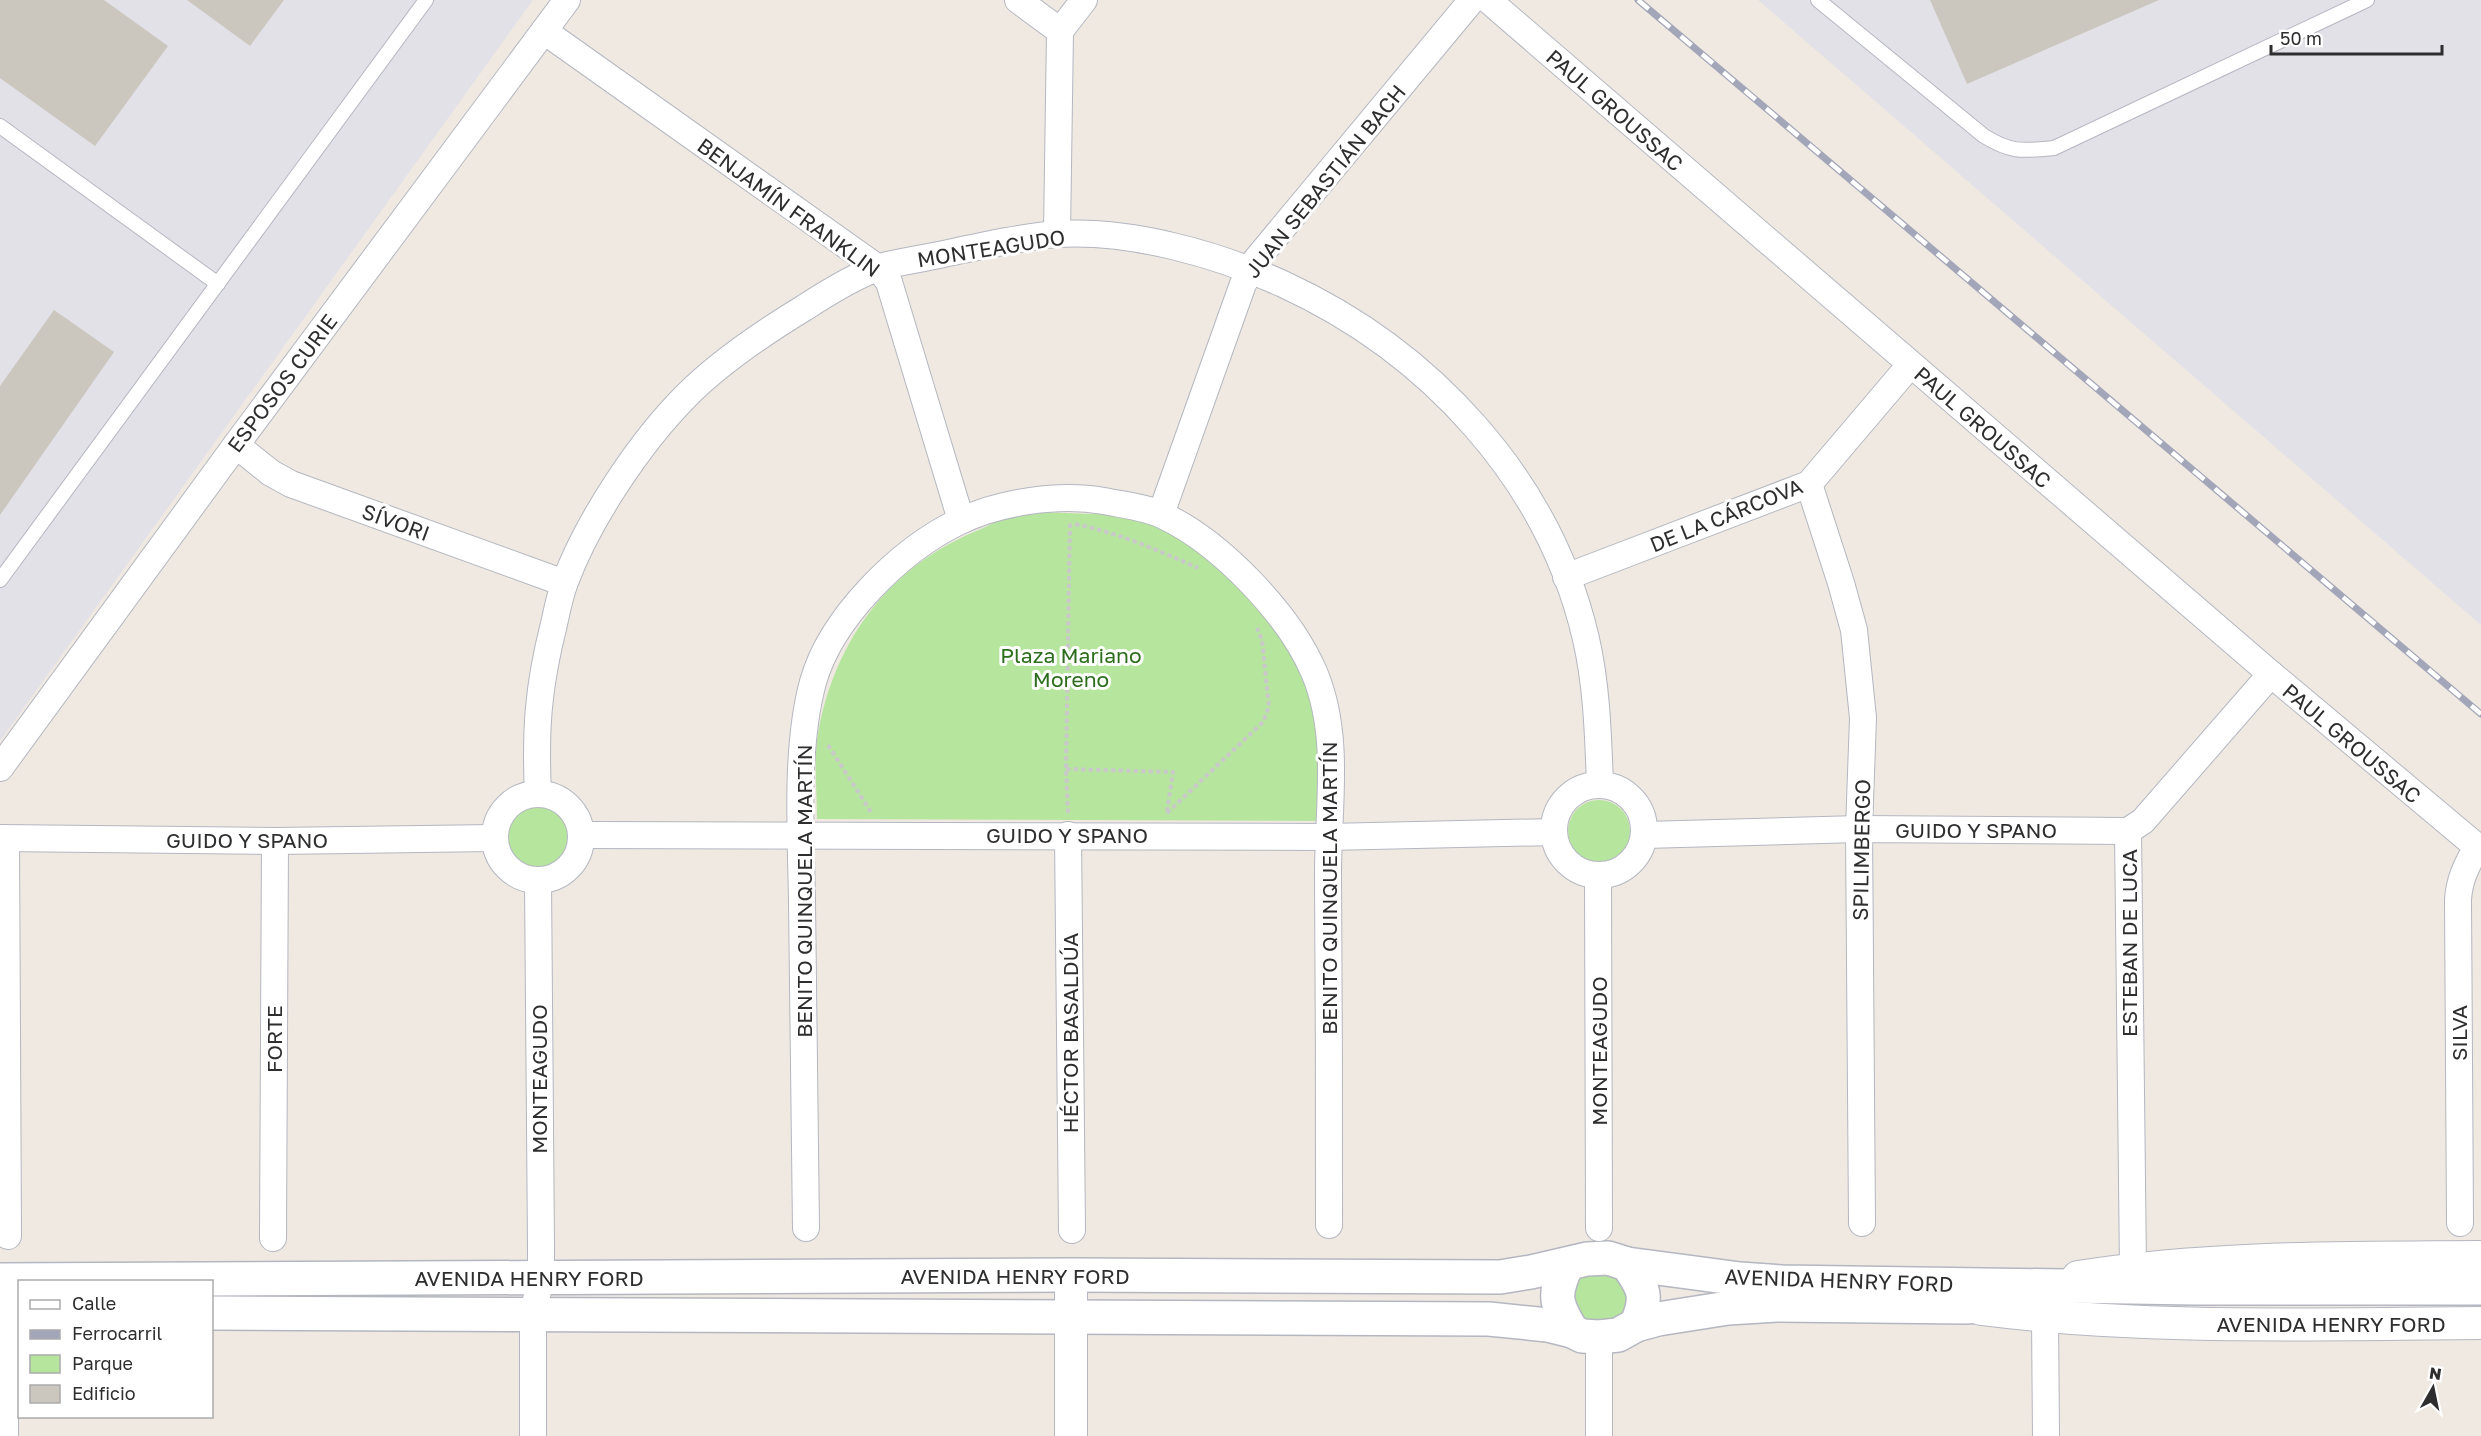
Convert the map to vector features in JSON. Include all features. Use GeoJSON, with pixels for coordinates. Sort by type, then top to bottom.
{"type":"FeatureCollection","features":[{"type":"Feature","properties":{"kind":"main road","name":"AVENIDA HENRY FORD"},"geometry":{"type":"LineString","coordinates":[[3,1280],[1071,1275],[1500,1277],[1567,1265],[1587,1259],[1608,1258],[1627,1264],[1740,1279],[1782,1282],[2196,1288],[2481,1288]]}},
{"type":"Feature","properties":{"kind":"main road"},"geometry":{"type":"LineString","coordinates":[[1627,1264],[1642,1285],[1644,1305],[1636,1325]]}},
{"type":"Feature","properties":{"kind":"main road"},"geometry":{"type":"LineString","coordinates":[[1567,1265],[1558,1285],[1556,1297],[1562,1313],[1586,1334]]}},
{"type":"Feature","properties":{"kind":"main road","name":"AVENIDA HENRY FORD"},"geometry":{"type":"LineString","coordinates":[[213,1313],[1489,1320],[1523,1321],[1586,1334],[1618,1335],[1636,1325],[1658,1319],[1728,1308],[1777,1305],[1965,1307],[2196,1288]]}},
{"type":"Feature","properties":{"kind":"street","name":"ESPOSOS CURIE"},"geometry":{"type":"LineString","coordinates":[[0,768],[236,445],[567,0]]}},
{"type":"Feature","properties":{"kind":"street"},"geometry":{"type":"LineString","coordinates":[[1018,0],[1060,31]]}},
{"type":"Feature","properties":{"kind":"street"},"geometry":{"type":"LineString","coordinates":[[1057,234],[1060,31],[1084,0]]}},
{"type":"Feature","properties":{"kind":"street","name":"JUAN SEBASTIÁN BACH"},"geometry":{"type":"LineString","coordinates":[[1161,514],[1243,284],[1256,260],[1472,0]]}},
{"type":"Feature","properties":{"kind":"street","name":"PAUL GROUSSAC"},"geometry":{"type":"LineString","coordinates":[[1488,0],[2271,674],[2479,849]]}},
{"type":"Feature","properties":{"kind":"street","name":"BENJAMÍN FRANKLIN"},"geometry":{"type":"LineString","coordinates":[[544,31],[878,268],[889,282],[962,520]]}},
{"type":"Feature","properties":{"kind":"street","name":"MONTEAGUDO"},"geometry":{"type":"LineString","coordinates":[[538,794],[535,737],[537,703],[542,671],[564,583],[585,538],[605,503],[640,450],[684,398],[706,377],[784,320],[821,297],[878,268],[1057,234],[1095,235],[1188,249],[1251,269],[1332,307],[1371,333],[1437,386],[1484,435],[1502,460],[1536,512],[1566,577],[1585,636],[1594,680],[1600,784]]}},
{"type":"Feature","properties":{"kind":"street","name":"DE LA CÁRCOVA"},"geometry":{"type":"LineString","coordinates":[[1566,577],[1809,484],[1910,364]]}},
{"type":"Feature","properties":{"kind":"street","name":"SÍVORI"},"geometry":{"type":"LineString","coordinates":[[236,445],[271,473],[291,484],[564,583]]}},
{"type":"Feature","properties":{"kind":"street","name":"SPILIMBERGO"},"geometry":{"type":"LineString","coordinates":[[1809,484],[1854,630],[1863,718],[1859,829],[1862,1223]]}},
{"type":"Feature","properties":{"kind":"street","name":"BENITO QUINQUELA MARTÍN"},"geometry":{"type":"LineString","coordinates":[[806,1228],[801,835],[802,776],[813,683],[822,659],[851,611],[897,564],[921,545],[962,520],[994,509],[1034,500],[1070,497],[1108,502],[1161,514],[1215,550],[1255,586],[1282,618],[1310,664],[1322,700],[1331,750],[1328,837],[1329,1226]]}},
{"type":"Feature","properties":{"kind":"street","name":"ESTEBAN DE LUCA"},"geometry":{"type":"LineString","coordinates":[[2133,1268],[2128,831],[2143,821],[2271,674]]}},
{"type":"Feature","properties":{"kind":"street"},"geometry":{"type":"LineString","coordinates":[[1600,784],[1615,787],[1633,800],[1644,820],[1645,835],[1641,849],[1632,862],[1619,871],[1598,875],[1576,869],[1564,859],[1557,847],[1554,832],[1559,811],[1572,793],[1586,786],[1600,784]]}},
{"type":"Feature","properties":{"kind":"street"},"geometry":{"type":"LineString","coordinates":[[538,794],[551,796],[572,811],[581,836],[576,857],[569,867],[549,878],[538,880],[525,878],[513,872],[503,863],[497,852],[495,838],[496,825],[507,808],[524,796],[538,794]]}},
{"type":"Feature","properties":{"kind":"street","name":"GUIDO Y SPANO"},"geometry":{"type":"LineString","coordinates":[[581,836],[1068,835],[1166,824],[1328,837],[1554,832]]}},
{"type":"Feature","properties":{"kind":"street","name":"GUIDO Y SPANO"},"geometry":{"type":"LineString","coordinates":[[1645,835],[1859,829],[2128,831]]}},
{"type":"Feature","properties":{"kind":"street","name":"HÉCTOR BASALDÚA"},"geometry":{"type":"LineString","coordinates":[[1068,835],[1072,1230]]}},
{"type":"Feature","properties":{"kind":"street"},"geometry":{"type":"LineString","coordinates":[[3,838],[8,1236]]}},
{"type":"Feature","properties":{"kind":"street","name":"GUIDO Y SPANO"},"geometry":{"type":"LineString","coordinates":[[3,838],[275,841],[495,838]]}},
{"type":"Feature","properties":{"kind":"street","name":"FORTE"},"geometry":{"type":"LineString","coordinates":[[273,1238],[275,841]]}},
{"type":"Feature","properties":{"kind":"street","name":"SILVA"},"geometry":{"type":"LineString","coordinates":[[2460,1223],[2459,885],[2466,865],[2479,849]]}},
{"type":"Feature","properties":{"kind":"street","name":"MONTEAGUDO"},"geometry":{"type":"LineString","coordinates":[[1598,875],[1599,1228]]}},
{"type":"Feature","properties":{"kind":"street","name":"MONTEAGUDO"},"geometry":{"type":"LineString","coordinates":[[533,1436],[533,1313],[541,1278],[538,880]]}},
{"type":"Feature","properties":{"kind":"street","name":"AVENIDA HENRY FORD"},"geometry":{"type":"LineString","coordinates":[[2027,1284],[2133,1268],[2235,1260],[2481,1257]]}},
{"type":"Feature","properties":{"kind":"street"},"geometry":{"type":"LineString","coordinates":[[1071,1275],[1071,1436]]}},
{"type":"Feature","properties":{"kind":"street"},"geometry":{"type":"LineString","coordinates":[[3,1280],[8,1312],[5,1436]]}},
{"type":"Feature","properties":{"kind":"street","name":"AVENIDA HENRY FORD"},"geometry":{"type":"LineString","coordinates":[[1965,1307],[2045,1317],[2173,1323],[2481,1323]]}},
{"type":"Feature","properties":{"kind":"street"},"geometry":{"type":"LineString","coordinates":[[2045,1317],[2046,1436]]}},
{"type":"Feature","properties":{"kind":"street"},"geometry":{"type":"LineString","coordinates":[[1586,1334],[1599,1436]]}},
{"type":"Feature","properties":{"kind":"lane"},"geometry":{"type":"LineString","coordinates":[[0,580],[426,0]]}},
{"type":"Feature","properties":{"kind":"lane"},"geometry":{"type":"LineString","coordinates":[[1818,0],[1984,136],[2004,148],[2024,151],[2054,148],[2367,0]]}},
{"type":"Feature","properties":{"kind":"lane"},"geometry":{"type":"LineString","coordinates":[[0,126],[218,284]]}},
{"type":"Feature","properties":{"kind":"path"},"geometry":{"type":"LineString","coordinates":[[1068,835],[1066,768],[1070,497]]}},
{"type":"Feature","properties":{"kind":"path"},"geometry":{"type":"LineString","coordinates":[[1060,524],[1106,531],[1137,541],[1202,569]]}},
{"type":"Feature","properties":{"kind":"path"},"geometry":{"type":"LineString","coordinates":[[1166,824],[1263,722],[1266,715],[1269,707],[1262,640],[1253,620]]}},
{"type":"Feature","properties":{"kind":"path"},"geometry":{"type":"LineString","coordinates":[[808,714],[886,835]]}},
{"type":"Feature","properties":{"kind":"path"},"geometry":{"type":"LineString","coordinates":[[1066,768],[1173,771],[1166,824]]}},
{"type":"Feature","properties":{"kind":"shaded area"},"geometry":{"type":"Polygon","coordinates":[[[0,0],[533,0],[0,741],[0,0]]]}},
{"type":"Feature","properties":{"kind":"shaded area"},"geometry":{"type":"Polygon","coordinates":[[[1758,0],[2481,0],[2481,625],[2414,567],[1758,0]]]}},
{"type":"Feature","properties":{"kind":"green space","name":"Plaza Mariano Moreno"},"geometry":{"type":"Polygon","coordinates":[[[1040,512],[1119,515],[1164,527],[1204,550],[1270,612],[1318,705],[1324,821],[817,819],[816,750],[824,706],[835,673],[868,615],[889,589],[914,567],[943,548],[1000,520],[1040,512]]]}},
{"type":"Feature","properties":{"kind":"green space"},"geometry":{"type":"Polygon","coordinates":[[[1593,800],[1605,800],[1621,809],[1628,819],[1630,831],[1628,843],[1621,853],[1605,862],[1593,862],[1582,857],[1573,848],[1568,837],[1568,825],[1573,814],[1582,805],[1593,800]]]}},
{"type":"Feature","properties":{"kind":"green space"},"geometry":{"type":"Polygon","coordinates":[[[532,807],[544,807],[560,816],[567,826],[569,838],[567,850],[560,860],[544,869],[532,869],[521,864],[512,855],[507,844],[507,832],[512,821],[521,812],[532,807]]]}},
{"type":"Feature","properties":{"kind":"green space"},"geometry":{"type":"Polygon","coordinates":[[[1589,1269],[1625,1281],[1629,1309],[1616,1324],[1579,1320],[1570,1292],[1581,1275],[1589,1269]]]}},
{"type":"Feature","properties":{"kind":"building"},"geometry":{"type":"Polygon","coordinates":[[[0,0],[104,0],[168,46],[95,146],[0,78],[0,0]]]}},
{"type":"Feature","properties":{"kind":"building"},"geometry":{"type":"Polygon","coordinates":[[[187,0],[284,0],[250,46],[187,0]]]}},
{"type":"Feature","properties":{"kind":"building"},"geometry":{"type":"Polygon","coordinates":[[[1930,0],[2159,0],[1967,84],[1930,0]]]}},
{"type":"Feature","properties":{"kind":"building"},"geometry":{"type":"Polygon","coordinates":[[[54,310],[114,352],[0,515],[0,386],[54,310]]]}},
{"type":"Feature","properties":{"kind":"railway"},"geometry":{"type":"LineString","coordinates":[[1638,0],[2481,714]]}}]}
